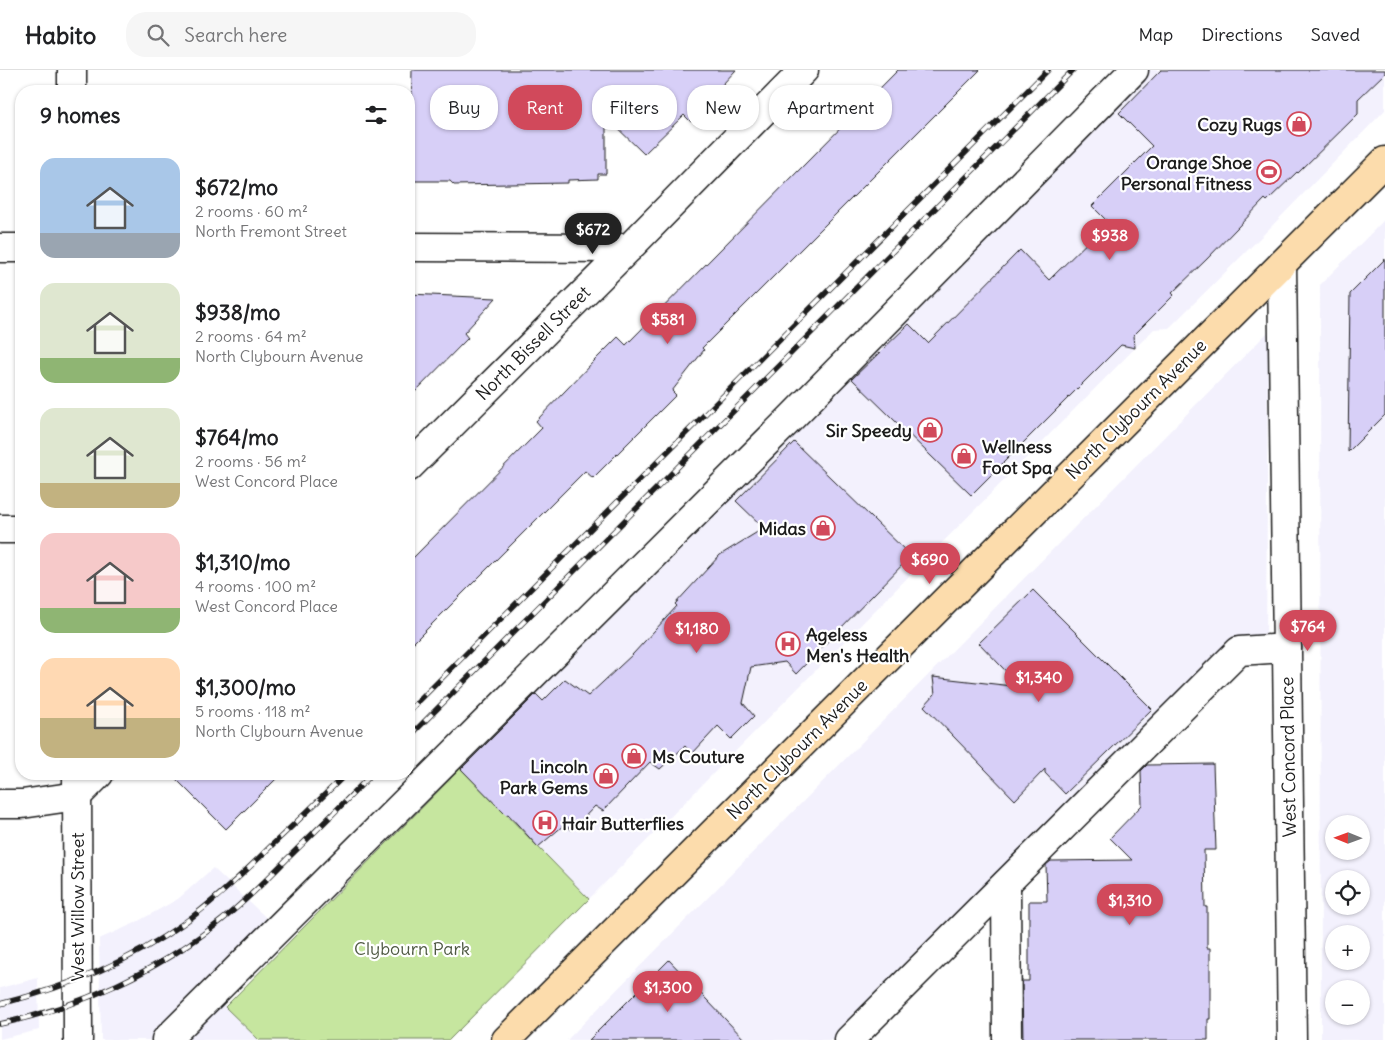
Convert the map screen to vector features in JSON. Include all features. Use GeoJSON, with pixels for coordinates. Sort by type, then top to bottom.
{"type":"FeatureCollection","features":[{"type":"Feature","properties":{"kind":"main road","name":"North Clybourn Avenue"},"geometry":{"type":"LineString","coordinates":[[506,1040],[1385,161]]}},
{"type":"Feature","properties":{"kind":"street"},"geometry":{"type":"LineString","coordinates":[[72,70],[72,85]]}},
{"type":"Feature","properties":{"kind":"street","name":"North Bissell Street"},"geometry":{"type":"LineString","coordinates":[[415,461],[804,70]]}},
{"type":"Feature","properties":{"kind":"street"},"geometry":{"type":"LineString","coordinates":[[166,1040],[791,418],[1134,70]]}},
{"type":"Feature","properties":{"kind":"street"},"geometry":{"type":"LineString","coordinates":[[415,247],[629,248]]}},
{"type":"Feature","properties":{"kind":"street"},"geometry":{"type":"LineString","coordinates":[[0,248],[15,248]]}},
{"type":"Feature","properties":{"kind":"street","name":"West Concord Place"},"geometry":{"type":"LineString","coordinates":[[1282,264],[1292,1040]]}},
{"type":"Feature","properties":{"kind":"street"},"geometry":{"type":"LineString","coordinates":[[0,529],[15,529]]}},
{"type":"Feature","properties":{"kind":"street"},"geometry":{"type":"LineString","coordinates":[[849,1040],[1239,651],[1286,648]]}},
{"type":"Feature","properties":{"kind":"street"},"geometry":{"type":"LineString","coordinates":[[0,804],[22,804],[77,785]]}},
{"type":"Feature","properties":{"kind":"street","name":"West Willow Street"},"geometry":{"type":"LineString","coordinates":[[77,785],[78,1040]]}},
{"type":"Feature","properties":{"kind":"street"},"geometry":{"type":"LineString","coordinates":[[1006,884],[1007,1040]]}},
{"type":"Feature","properties":{"kind":"shaded area"},"geometry":{"type":"Polygon","coordinates":[[[1134,70],[1385,70],[1385,110],[1169,328],[1154,329],[589,899],[450,757],[1134,70]]]}},
{"type":"Feature","properties":{"kind":"shaded area"},"geometry":{"type":"Polygon","coordinates":[[[1385,219],[1385,1040],[1321,1040],[1320,285],[1385,219]]]}},
{"type":"Feature","properties":{"kind":"shaded area"},"geometry":{"type":"Polygon","coordinates":[[[1268,332],[1266,649],[1239,651],[849,1040],[567,1040],[1268,332]]]}},
{"type":"Feature","properties":{"kind":"shaded area"},"geometry":{"type":"Polygon","coordinates":[[[213,868],[278,929],[213,994],[259,1040],[101,1040],[99,939],[133,924],[178,899],[213,868]]]}},
{"type":"Feature","properties":{"kind":"shaded area"},"geometry":{"type":"Polygon","coordinates":[[[38,978],[39,1030],[0,1039],[0,988],[38,978]]]}},
{"type":"Feature","properties":{"kind":"green space","name":"Clybourn Park"},"geometry":{"type":"Polygon","coordinates":[[[461,768],[589,899],[449,1040],[259,1040],[225,1007],[461,768]]]}},
{"type":"Feature","properties":{"kind":"building"},"geometry":{"type":"Polygon","coordinates":[[[412,70],[736,70],[722,85],[687,85],[687,118],[684,115],[677,122],[677,85],[592,85],[592,130],[606,130],[606,174],[598,174],[598,179],[568,180],[568,183],[454,185],[450,181],[415,181],[415,85],[412,85],[412,70]]]}},
{"type":"Feature","properties":{"kind":"building"},"geometry":{"type":"Polygon","coordinates":[[[898,70],[980,70],[702,348],[704,350],[672,391],[676,395],[593,478],[585,471],[415,641],[415,556],[542,428],[536,421],[618,337],[626,345],[839,130],[892,130],[892,85],[883,85],[898,70]]]}},
{"type":"Feature","properties":{"kind":"building"},"geometry":{"type":"Polygon","coordinates":[[[1161,70],[1385,70],[1385,73],[1358,99],[1358,114],[1298,173],[1267,201],[1265,199],[1172,293],[1174,295],[1134,335],[1135,348],[1121,345],[971,495],[852,379],[909,324],[928,343],[1020,250],[1049,280],[1108,222],[1092,206],[1152,146],[1119,113],[1161,70]]]}},
{"type":"Feature","properties":{"kind":"building"},"geometry":{"type":"Polygon","coordinates":[[[619,130],[669,130],[644,154],[619,130]]]}},
{"type":"Feature","properties":{"kind":"building"},"geometry":{"type":"Polygon","coordinates":[[[1385,259],[1385,415],[1348,452],[1350,294],[1385,259]]]}},
{"type":"Feature","properties":{"kind":"building"},"geometry":{"type":"Polygon","coordinates":[[[415,294],[496,298],[464,333],[468,338],[415,392],[415,294]]]}},
{"type":"Feature","properties":{"kind":"building"},"geometry":{"type":"Polygon","coordinates":[[[794,442],[911,556],[796,674],[785,662],[751,667],[743,703],[754,716],[731,739],[718,726],[692,754],[685,746],[660,769],[650,762],[603,811],[595,806],[572,830],[564,825],[538,847],[508,814],[506,815],[461,769],[536,694],[543,701],[565,679],[588,696],[633,654],[720,555],[764,528],[736,501],[794,442]]]}},
{"type":"Feature","properties":{"kind":"building"},"geometry":{"type":"Polygon","coordinates":[[[1033,590],[1152,709],[1065,794],[1045,773],[1045,769],[1015,800],[924,706],[935,694],[933,677],[1021,687],[979,643],[1033,590]]]}},
{"type":"Feature","properties":{"kind":"building"},"geometry":{"type":"Polygon","coordinates":[[[1213,764],[1216,850],[1204,850],[1207,948],[1210,948],[1210,1019],[1208,1019],[1208,1040],[1023,1040],[1022,981],[1029,981],[1029,901],[1047,901],[1046,865],[1051,861],[1132,860],[1110,838],[1142,805],[1141,771],[1147,765],[1213,764]]]}},
{"type":"Feature","properties":{"kind":"building"},"geometry":{"type":"Polygon","coordinates":[[[177,780],[275,780],[226,829],[177,780]]]}},
{"type":"Feature","properties":{"kind":"building"},"geometry":{"type":"Polygon","coordinates":[[[669,960],[745,1040],[589,1040],[669,960]]]}},
{"type":"Feature","properties":{"kind":"railway"},"geometry":{"type":"LineString","coordinates":[[415,705],[1048,70]]}},
{"type":"Feature","properties":{"kind":"railway"},"geometry":{"type":"LineString","coordinates":[[415,731],[1073,70]]}},
{"type":"Feature","properties":{"kind":"railway"},"geometry":{"type":"LineString","coordinates":[[0,1004],[72,982],[119,962],[163,937],[196,914],[230,886],[340,780]]}},
{"type":"Feature","properties":{"kind":"railway"},"geometry":{"type":"LineString","coordinates":[[0,1024],[30,1017],[89,997],[145,971],[172,955],[222,920],[248,898],[366,780]]}},
{"type":"Feature","properties":{"kind":"place","name":"Cozy Rugs"},"geometry":{"type":"Point","coordinates":[1299,124]}},
{"type":"Feature","properties":{"kind":"place","name":"Orange Shoe Personal Fitness"},"geometry":{"type":"Point","coordinates":[1269,172]}},
{"type":"Feature","properties":{"kind":"place","name":"Sir Speedy"},"geometry":{"type":"Point","coordinates":[930,430]}},
{"type":"Feature","properties":{"kind":"place","name":"Wellness Foot Spa"},"geometry":{"type":"Point","coordinates":[964,456]}},
{"type":"Feature","properties":{"kind":"place","name":"Midas"},"geometry":{"type":"Point","coordinates":[823,528]}},
{"type":"Feature","properties":{"kind":"place","name":"Ageless Men's Health"},"geometry":{"type":"Point","coordinates":[788,644]}},
{"type":"Feature","properties":{"kind":"place","name":"Ms Couture"},"geometry":{"type":"Point","coordinates":[634,756]}},
{"type":"Feature","properties":{"kind":"place","name":"Lincoln Park Gems"},"geometry":{"type":"Point","coordinates":[606,776]}},
{"type":"Feature","properties":{"kind":"place","name":"Hair Butterflies"},"geometry":{"type":"Point","coordinates":[545,823]}}]}
